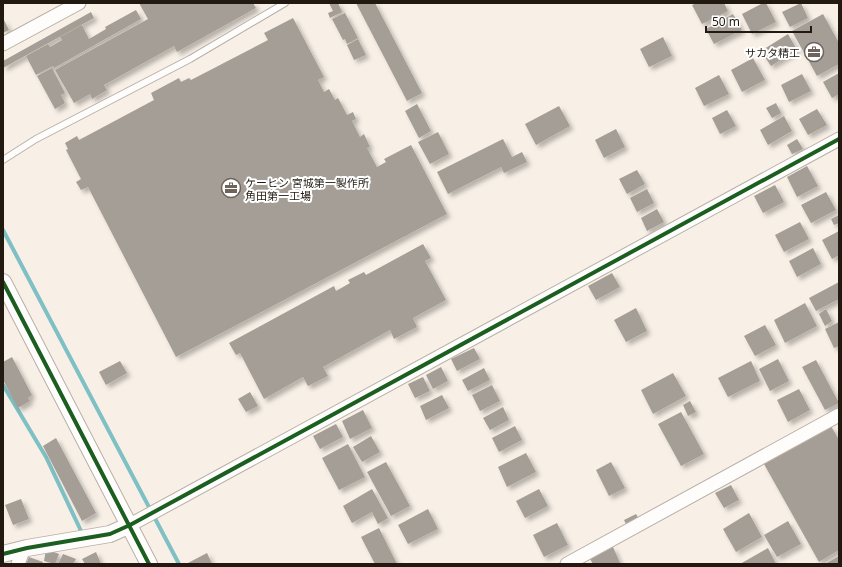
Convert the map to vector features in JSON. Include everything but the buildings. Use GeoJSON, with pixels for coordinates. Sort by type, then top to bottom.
{"type":"FeatureCollection","features":[{"type":"Feature","properties":{"kind":"street"},"geometry":{"type":"LineString","coordinates":[[3,44],[79,3]]}},
{"type":"Feature","properties":{"kind":"street"},"geometry":{"type":"LineString","coordinates":[[3,554],[24,548],[110,534],[130,525],[839,139]]}},
{"type":"Feature","properties":{"kind":"street"},"geometry":{"type":"LineString","coordinates":[[3,282],[149,564]]}},
{"type":"Feature","properties":{"kind":"street"},"geometry":{"type":"LineString","coordinates":[[567,564],[839,415]]}},
{"type":"Feature","properties":{"kind":"street"},"geometry":{"type":"LineString","coordinates":[[18,564],[24,548]]}},
{"type":"Feature","properties":{"kind":"lane"},"geometry":{"type":"LineString","coordinates":[[3,160],[36,139],[190,59],[286,3]]}},
{"type":"Feature","properties":{"kind":"waterway"},"geometry":{"type":"LineString","coordinates":[[3,230],[179,564]]}},
{"type":"Feature","properties":{"kind":"waterway"},"geometry":{"type":"LineString","coordinates":[[3,385],[46,457],[82,533]]}},
{"type":"Feature","properties":{"kind":"cycle path"},"geometry":{"type":"LineString","coordinates":[[3,554],[27,548],[110,534],[130,525],[839,139]]}},
{"type":"Feature","properties":{"kind":"cycle path"},"geometry":{"type":"LineString","coordinates":[[3,282],[149,564]]}},
{"type":"Feature","properties":{"kind":"place","name":"サカタ精工"},"geometry":{"type":"Point","coordinates":[814,52]}},
{"type":"Feature","properties":{"kind":"place","name":"ケーヒン 宮城第一製作所 角田第一工場"},"geometry":{"type":"Point","coordinates":[231,188]}}]}
